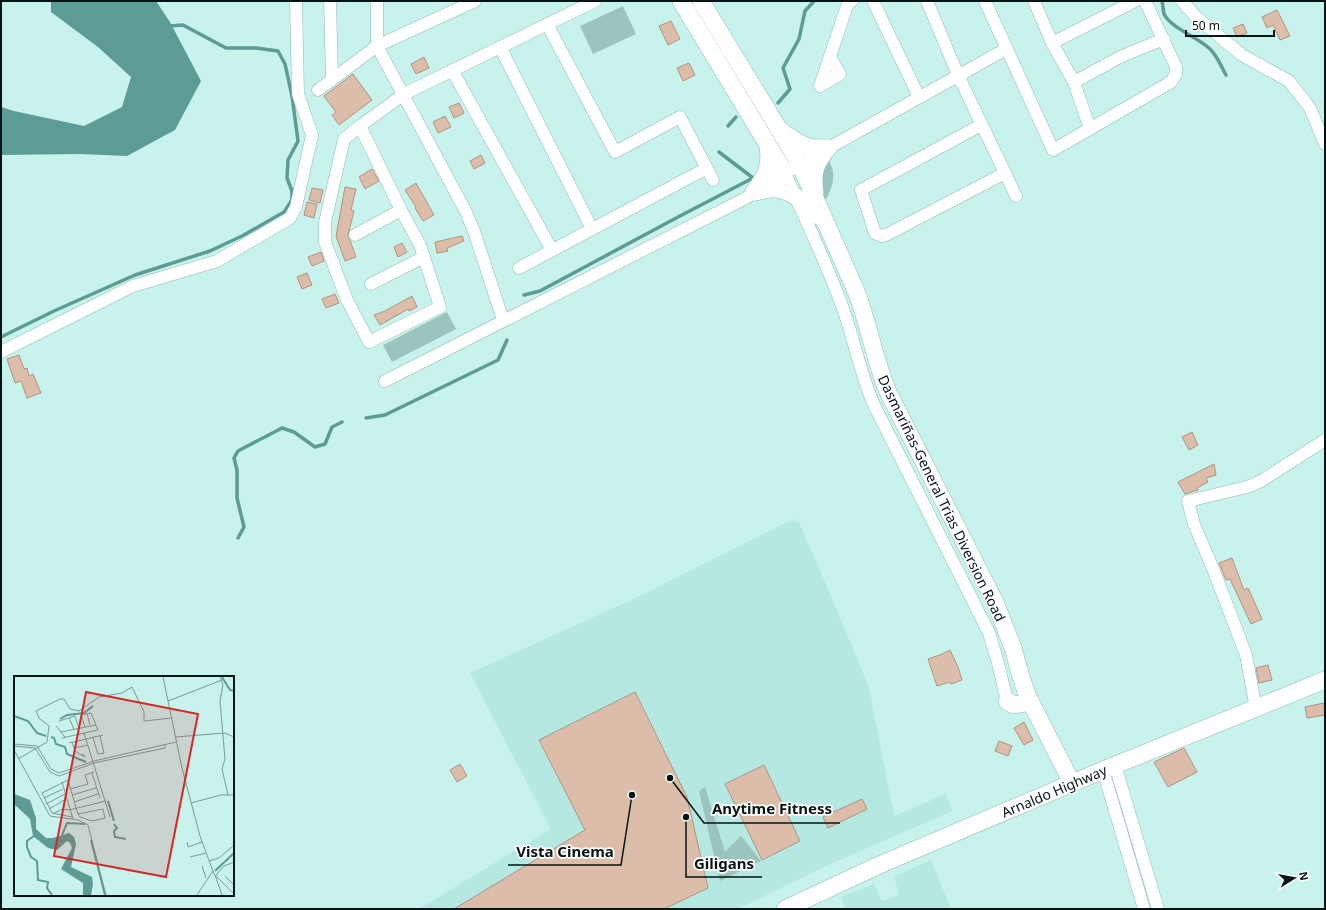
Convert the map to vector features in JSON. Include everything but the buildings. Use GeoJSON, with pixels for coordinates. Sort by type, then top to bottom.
{"type":"FeatureCollection","features":[{"type":"Feature","properties":{"kind":"street"},"geometry":{"type":"LineString","coordinates":[[1,352],[133,286],[216,261],[290,218],[296,207],[312,135],[298,94],[296,1]]}},
{"type":"Feature","properties":{"kind":"street"},"geometry":{"type":"LineString","coordinates":[[330,1],[332,80]]}},
{"type":"Feature","properties":{"kind":"street"},"geometry":{"type":"LineString","coordinates":[[377,1],[377,46],[404,94],[468,218],[479,245],[504,320]]}},
{"type":"Feature","properties":{"kind":"street"},"geometry":{"type":"LineString","coordinates":[[318,90],[377,46],[456,5],[476,1]]}},
{"type":"Feature","properties":{"kind":"street"},"geometry":{"type":"LineString","coordinates":[[360,126],[401,210],[420,245],[440,307],[369,342],[347,300],[325,242],[325,222],[344,139],[360,126],[404,94],[595,1]]}},
{"type":"Feature","properties":{"kind":"street","name":"Dasmariñas-General Trias Diversion Road"},"geometry":{"type":"LineString","coordinates":[[681,1],[768,144],[792,169],[817,204],[862,308],[888,392],[995,602],[1007,630],[1021,677],[1031,702],[1072,783]]}},
{"type":"Feature","properties":{"kind":"street","name":"Dasmariñas-General Trias Diversion Road"},"geometry":{"type":"LineString","coordinates":[[701,1],[778,129],[792,169],[796,197],[838,293],[851,331],[865,384],[874,405],[989,633],[1007,701]]}},
{"type":"Feature","properties":{"kind":"street"},"geometry":{"type":"LineString","coordinates":[[830,57],[848,3],[852,1]]}},
{"type":"Feature","properties":{"kind":"street"},"geometry":{"type":"LineString","coordinates":[[873,1],[919,97]]}},
{"type":"Feature","properties":{"kind":"street"},"geometry":{"type":"LineString","coordinates":[[927,1],[958,76],[1016,196]]}},
{"type":"Feature","properties":{"kind":"street"},"geometry":{"type":"LineString","coordinates":[[985,1],[1053,150],[1171,82],[1176,74],[1176,67],[1145,1]]}},
{"type":"Feature","properties":{"kind":"street"},"geometry":{"type":"LineString","coordinates":[[1034,1],[1052,43],[1074,82],[1090,129]]}},
{"type":"Feature","properties":{"kind":"street"},"geometry":{"type":"LineString","coordinates":[[1052,43],[1136,1]]}},
{"type":"Feature","properties":{"kind":"street"},"geometry":{"type":"LineString","coordinates":[[1182,1],[1197,18],[1242,55],[1289,81],[1310,108],[1325,144]]}},
{"type":"Feature","properties":{"kind":"street"},"geometry":{"type":"LineString","coordinates":[[547,24],[615,152],[680,117],[713,180]]}},
{"type":"Feature","properties":{"kind":"street"},"geometry":{"type":"LineString","coordinates":[[1074,82],[1122,56],[1164,39]]}},
{"type":"Feature","properties":{"kind":"street"},"geometry":{"type":"LineString","coordinates":[[500,47],[592,229]]}},
{"type":"Feature","properties":{"kind":"street"},"geometry":{"type":"LineString","coordinates":[[385,382],[754,192],[828,148],[1006,49]]}},
{"type":"Feature","properties":{"kind":"street"},"geometry":{"type":"LineString","coordinates":[[452,70],[552,250]]}},
{"type":"Feature","properties":{"kind":"street"},"geometry":{"type":"LineString","coordinates":[[981,125],[861,190],[875,232],[882,236],[888,234],[1005,173]]}},
{"type":"Feature","properties":{"kind":"street"},"geometry":{"type":"LineString","coordinates":[[778,129],[799,144],[808,148],[828,148]]}},
{"type":"Feature","properties":{"kind":"street"},"geometry":{"type":"LineString","coordinates":[[754,192],[765,177],[768,168],[770,158],[768,144]]}},
{"type":"Feature","properties":{"kind":"street"},"geometry":{"type":"LineString","coordinates":[[817,204],[814,174],[816,165],[828,148]]}},
{"type":"Feature","properties":{"kind":"street"},"geometry":{"type":"LineString","coordinates":[[519,268],[707,168]]}},
{"type":"Feature","properties":{"kind":"street"},"geometry":{"type":"LineString","coordinates":[[754,192],[775,188],[789,192],[818,215],[829,230]]}},
{"type":"Feature","properties":{"kind":"street"},"geometry":{"type":"LineString","coordinates":[[355,235],[401,210]]}},
{"type":"Feature","properties":{"kind":"street"},"geometry":{"type":"LineString","coordinates":[[372,284],[424,258]]}},
{"type":"Feature","properties":{"kind":"street"},"geometry":{"type":"LineString","coordinates":[[1256,709],[1246,655],[1214,571],[1194,524],[1188,501],[1247,487],[1262,481],[1325,440]]}},
{"type":"Feature","properties":{"kind":"street","name":"Arnaldo Highway"},"geometry":{"type":"LineString","coordinates":[[785,909],[884,863],[1109,767],[1325,680]]}},
{"type":"Feature","properties":{"kind":"street"},"geometry":{"type":"LineString","coordinates":[[1007,701],[1014,705],[1031,702]]}},
{"type":"Feature","properties":{"kind":"street"},"geometry":{"type":"LineString","coordinates":[[1109,767],[1144,909]]}},
{"type":"Feature","properties":{"kind":"street"},"geometry":{"type":"LineString","coordinates":[[1109,767],[1158,909]]}},
{"type":"Feature","properties":{"kind":"shaded area"},"geometry":{"type":"Polygon","coordinates":[[[51,1],[156,1],[170,22],[201,81],[175,130],[127,156],[81,154],[1,155],[1,107],[84,126],[122,107],[131,77],[98,47],[51,12],[51,1]]]}},
{"type":"Feature","properties":{"kind":"shaded area"},"geometry":{"type":"Polygon","coordinates":[[[623,6],[636,34],[593,54],[580,26],[623,6]]]}},
{"type":"Feature","properties":{"kind":"shaded area"},"geometry":{"type":"Polygon","coordinates":[[[828,159],[833,171],[833,180],[829,193],[823,204],[820,175],[828,159]]]}},
{"type":"Feature","properties":{"kind":"shaded area"},"geometry":{"type":"Polygon","coordinates":[[[447,312],[456,329],[392,362],[383,345],[447,312]]]}},
{"type":"Feature","properties":{"kind":"shaded area"},"geometry":{"type":"Polygon","coordinates":[[[793,519],[799,523],[816,561],[862,670],[870,693],[894,816],[946,794],[952,811],[824,867],[738,909],[419,909],[551,829],[470,673],[636,598],[793,519]]]}},
{"type":"Feature","properties":{"kind":"shaded area"},"geometry":{"type":"Polygon","coordinates":[[[705,787],[725,852],[741,836],[761,861],[720,881],[699,791],[705,787]]]}},
{"type":"Feature","properties":{"kind":"shaded area"},"geometry":{"type":"Polygon","coordinates":[[[931,860],[951,909],[846,909],[841,897],[874,884],[882,901],[899,895],[894,876],[931,860]]]}},
{"type":"Feature","properties":{"kind":"waterway"},"geometry":{"type":"LineString","coordinates":[[778,103],[790,89],[783,68],[799,39],[805,11],[814,1]]}},
{"type":"Feature","properties":{"kind":"waterway"},"geometry":{"type":"LineString","coordinates":[[1162,1],[1164,14],[1167,19],[1172,24],[1209,48],[1217,57],[1226,75]]}},
{"type":"Feature","properties":{"kind":"waterway"},"geometry":{"type":"LineString","coordinates":[[1,337],[54,311],[135,275],[210,251],[242,236],[284,212],[292,200],[292,191],[287,178],[288,160],[298,141],[292,96],[285,64],[278,51],[256,48],[226,48],[183,25],[169,26]]}},
{"type":"Feature","properties":{"kind":"waterway"},"geometry":{"type":"LineString","coordinates":[[728,126],[736,117]]}},
{"type":"Feature","properties":{"kind":"waterway"},"geometry":{"type":"LineString","coordinates":[[524,295],[540,291],[753,178],[719,152]]}},
{"type":"Feature","properties":{"kind":"waterway"},"geometry":{"type":"LineString","coordinates":[[366,418],[385,415],[498,360],[507,340]]}},
{"type":"Feature","properties":{"kind":"waterway"},"geometry":{"type":"LineString","coordinates":[[238,538],[244,527],[237,498],[237,470],[234,458],[238,451],[282,428],[294,432],[315,447],[325,444],[332,427],[342,422]]}},
{"type":"Feature","properties":{"kind":"place","name":"Anytime Fitness"},"geometry":{"type":"Point","coordinates":[670,778]}},
{"type":"Feature","properties":{"kind":"place","name":"Vista Cinema"},"geometry":{"type":"Point","coordinates":[632,795]}},
{"type":"Feature","properties":{"kind":"place","name":"Giligans"},"geometry":{"type":"Point","coordinates":[686,817]}}]}
